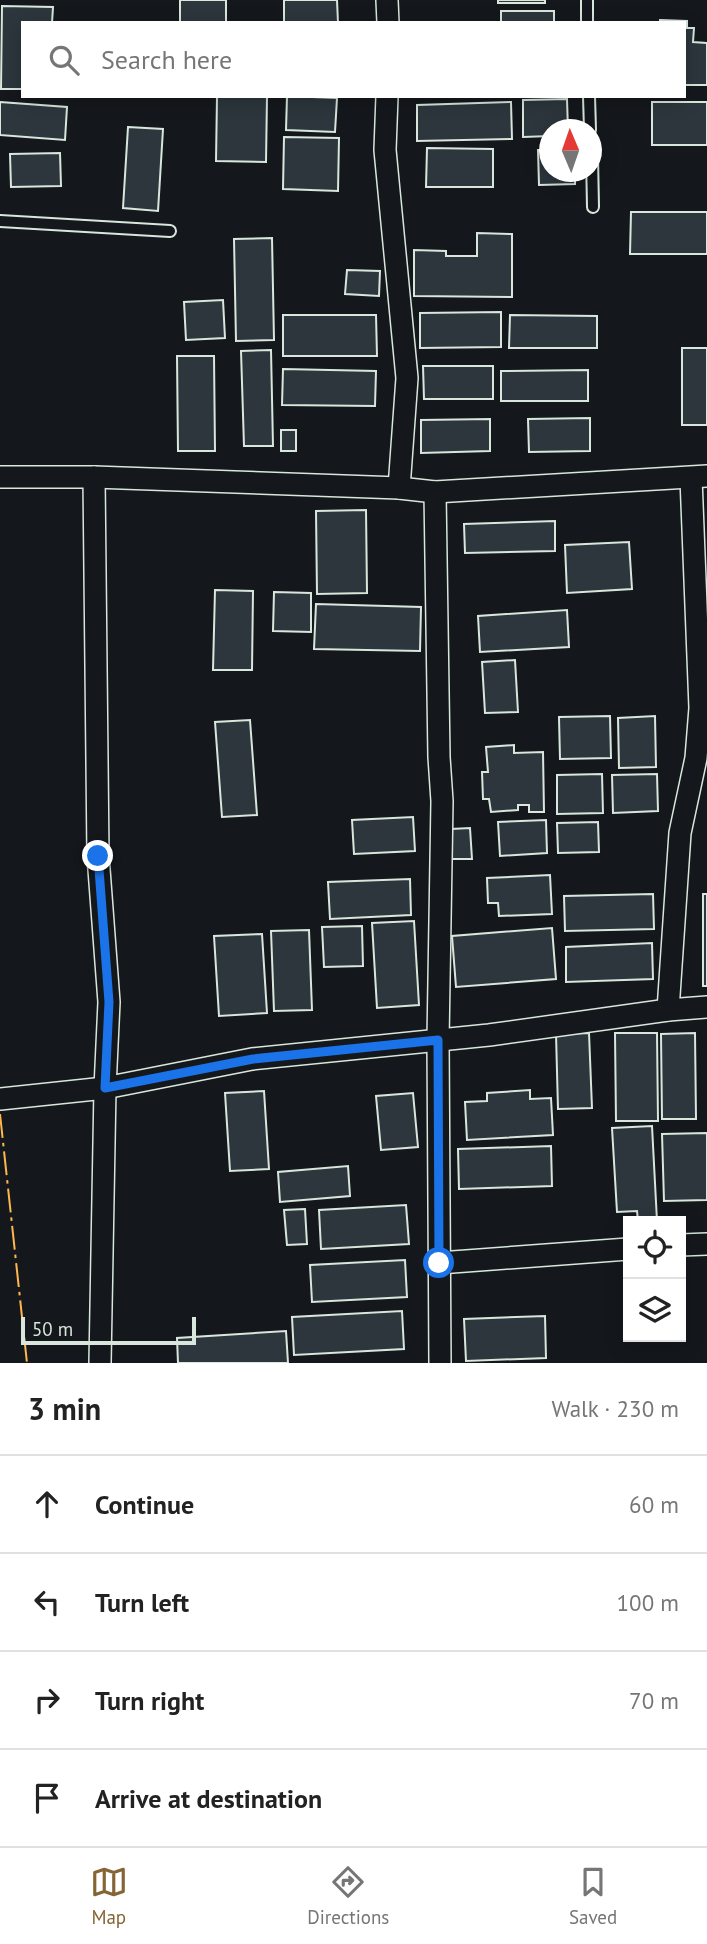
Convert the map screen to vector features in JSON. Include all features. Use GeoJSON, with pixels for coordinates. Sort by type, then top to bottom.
{"type":"FeatureCollection","features":[{"type":"Feature","properties":{"kind":"street"},"geometry":{"type":"LineString","coordinates":[[387,0],[388,21]]}},
{"type":"Feature","properties":{"kind":"street"},"geometry":{"type":"LineString","coordinates":[[387,98],[385,150],[407,378],[399,488]]}},
{"type":"Feature","properties":{"kind":"street"},"geometry":{"type":"LineString","coordinates":[[0,477],[94,477],[399,488],[435,492],[699,477],[700,708],[696,758],[680,833],[668,1010]]}},
{"type":"Feature","properties":{"kind":"street"},"geometry":{"type":"LineString","coordinates":[[94,477],[98,856],[109,1002],[100,1363]]}},
{"type":"Feature","properties":{"kind":"street"},"geometry":{"type":"LineString","coordinates":[[435,492],[442,801],[438,1040],[440,1363]]}},
{"type":"Feature","properties":{"kind":"street"},"geometry":{"type":"LineString","coordinates":[[0,1099],[105,1088],[253,1059],[438,1040],[707,1007]]}},
{"type":"Feature","properties":{"kind":"street"},"geometry":{"type":"LineString","coordinates":[[686,1245],[707,1244]]}},
{"type":"Feature","properties":{"kind":"street"},"geometry":{"type":"LineString","coordinates":[[439,1263],[623,1249]]}},
{"type":"Feature","properties":{"kind":"lane"},"geometry":{"type":"LineString","coordinates":[[587,0],[587,21]]}},
{"type":"Feature","properties":{"kind":"lane"},"geometry":{"type":"LineString","coordinates":[[589,98],[590,119]]}},
{"type":"Feature","properties":{"kind":"lane"},"geometry":{"type":"LineString","coordinates":[[592,182],[593,207]]}},
{"type":"Feature","properties":{"kind":"lane"},"geometry":{"type":"LineString","coordinates":[[0,220],[170,232]]}},
{"type":"Feature","properties":{"kind":"building"},"geometry":{"type":"Polygon","coordinates":[[[180,0],[226,0],[226,21],[180,21],[180,0]]]}},
{"type":"Feature","properties":{"kind":"building"},"geometry":{"type":"Polygon","coordinates":[[[284,0],[337,0],[338,21],[284,21],[284,0]]]}},
{"type":"Feature","properties":{"kind":"building"},"geometry":{"type":"Polygon","coordinates":[[[498,0],[545,0],[545,3],[498,3],[498,0]]]}},
{"type":"Feature","properties":{"kind":"building"},"geometry":{"type":"Polygon","coordinates":[[[2,6],[53,7],[52,21],[21,21],[21,89],[1,89],[2,6]]]}},
{"type":"Feature","properties":{"kind":"building"},"geometry":{"type":"Polygon","coordinates":[[[501,11],[554,11],[554,21],[501,21],[501,11]]]}},
{"type":"Feature","properties":{"kind":"building"},"geometry":{"type":"Polygon","coordinates":[[[660,20],[687,21],[687,28],[694,28],[693,42],[707,43],[707,85],[686,85],[686,21],[660,20]]]}},
{"type":"Feature","properties":{"kind":"building"},"geometry":{"type":"Polygon","coordinates":[[[217,98],[267,98],[266,162],[216,161],[217,98]]]}},
{"type":"Feature","properties":{"kind":"building"},"geometry":{"type":"Polygon","coordinates":[[[287,98],[337,98],[335,132],[286,130],[287,98]]]}},
{"type":"Feature","properties":{"kind":"building"},"geometry":{"type":"Polygon","coordinates":[[[567,99],[568,119],[539,119],[539,136],[523,137],[523,100],[567,99]]]}},
{"type":"Feature","properties":{"kind":"building"},"geometry":{"type":"Polygon","coordinates":[[[0,102],[67,107],[65,140],[0,135],[0,102]]]}},
{"type":"Feature","properties":{"kind":"building"},"geometry":{"type":"Polygon","coordinates":[[[511,102],[512,139],[417,141],[417,105],[511,102]]]}},
{"type":"Feature","properties":{"kind":"building"},"geometry":{"type":"Polygon","coordinates":[[[652,102],[707,102],[707,145],[652,145],[652,102]]]}},
{"type":"Feature","properties":{"kind":"building"},"geometry":{"type":"Polygon","coordinates":[[[128,127],[163,129],[158,211],[123,208],[128,127]]]}},
{"type":"Feature","properties":{"kind":"building"},"geometry":{"type":"Polygon","coordinates":[[[284,137],[339,138],[338,191],[283,189],[284,137]]]}},
{"type":"Feature","properties":{"kind":"building"},"geometry":{"type":"Polygon","coordinates":[[[427,148],[493,149],[493,187],[426,187],[427,148]]]}},
{"type":"Feature","properties":{"kind":"building"},"geometry":{"type":"Polygon","coordinates":[[[538,150],[539,182],[575,182],[575,184],[539,185],[538,150]]]}},
{"type":"Feature","properties":{"kind":"building"},"geometry":{"type":"Polygon","coordinates":[[[60,153],[61,186],[11,187],[10,154],[60,153]]]}},
{"type":"Feature","properties":{"kind":"building"},"geometry":{"type":"Polygon","coordinates":[[[631,212],[707,212],[707,254],[630,254],[631,212]]]}},
{"type":"Feature","properties":{"kind":"building"},"geometry":{"type":"Polygon","coordinates":[[[477,233],[512,234],[512,297],[414,296],[414,250],[446,251],[446,256],[477,256],[477,233]]]}},
{"type":"Feature","properties":{"kind":"building"},"geometry":{"type":"Polygon","coordinates":[[[272,238],[274,340],[236,341],[234,239],[272,238]]]}},
{"type":"Feature","properties":{"kind":"building"},"geometry":{"type":"Polygon","coordinates":[[[347,270],[380,271],[379,296],[345,294],[347,270]]]}},
{"type":"Feature","properties":{"kind":"building"},"geometry":{"type":"Polygon","coordinates":[[[223,300],[225,338],[186,340],[184,302],[223,300]]]}},
{"type":"Feature","properties":{"kind":"building"},"geometry":{"type":"Polygon","coordinates":[[[501,312],[501,347],[420,348],[420,313],[501,312]]]}},
{"type":"Feature","properties":{"kind":"building"},"geometry":{"type":"Polygon","coordinates":[[[283,315],[376,315],[377,356],[283,356],[283,315]]]}},
{"type":"Feature","properties":{"kind":"building"},"geometry":{"type":"Polygon","coordinates":[[[510,315],[597,316],[597,348],[509,348],[510,315]]]}},
{"type":"Feature","properties":{"kind":"building"},"geometry":{"type":"Polygon","coordinates":[[[682,348],[707,348],[707,425],[682,425],[682,348]]]}},
{"type":"Feature","properties":{"kind":"building"},"geometry":{"type":"Polygon","coordinates":[[[271,350],[273,446],[244,446],[241,351],[271,350]]]}},
{"type":"Feature","properties":{"kind":"building"},"geometry":{"type":"Polygon","coordinates":[[[177,356],[214,356],[215,451],[178,451],[177,356]]]}},
{"type":"Feature","properties":{"kind":"building"},"geometry":{"type":"Polygon","coordinates":[[[423,366],[493,366],[493,399],[424,399],[423,366]]]}},
{"type":"Feature","properties":{"kind":"building"},"geometry":{"type":"Polygon","coordinates":[[[283,369],[376,371],[375,406],[282,405],[283,369]]]}},
{"type":"Feature","properties":{"kind":"building"},"geometry":{"type":"Polygon","coordinates":[[[588,370],[588,401],[501,401],[501,371],[588,370]]]}},
{"type":"Feature","properties":{"kind":"building"},"geometry":{"type":"Polygon","coordinates":[[[590,418],[590,451],[529,452],[528,419],[590,418]]]}},
{"type":"Feature","properties":{"kind":"building"},"geometry":{"type":"Polygon","coordinates":[[[490,419],[490,451],[421,453],[421,420],[490,419]]]}},
{"type":"Feature","properties":{"kind":"building"},"geometry":{"type":"Polygon","coordinates":[[[281,430],[296,430],[296,451],[281,451],[281,430]]]}},
{"type":"Feature","properties":{"kind":"building"},"geometry":{"type":"Polygon","coordinates":[[[366,510],[367,593],[317,594],[316,511],[366,510]]]}},
{"type":"Feature","properties":{"kind":"building"},"geometry":{"type":"Polygon","coordinates":[[[555,521],[555,551],[465,553],[464,524],[555,521]]]}},
{"type":"Feature","properties":{"kind":"building"},"geometry":{"type":"Polygon","coordinates":[[[629,542],[632,589],[567,593],[565,545],[629,542]]]}},
{"type":"Feature","properties":{"kind":"building"},"geometry":{"type":"Polygon","coordinates":[[[215,590],[253,591],[252,670],[213,670],[215,590]]]}},
{"type":"Feature","properties":{"kind":"building"},"geometry":{"type":"Polygon","coordinates":[[[274,592],[311,593],[311,632],[273,631],[274,592]]]}},
{"type":"Feature","properties":{"kind":"building"},"geometry":{"type":"Polygon","coordinates":[[[316,604],[421,607],[420,651],[314,649],[316,604]]]}},
{"type":"Feature","properties":{"kind":"building"},"geometry":{"type":"Polygon","coordinates":[[[567,610],[569,647],[480,652],[478,616],[567,610]]]}},
{"type":"Feature","properties":{"kind":"building"},"geometry":{"type":"Polygon","coordinates":[[[515,660],[518,712],[485,713],[482,662],[515,660]]]}},
{"type":"Feature","properties":{"kind":"building"},"geometry":{"type":"Polygon","coordinates":[[[610,716],[611,758],[560,759],[559,717],[610,716]]]}},
{"type":"Feature","properties":{"kind":"building"},"geometry":{"type":"Polygon","coordinates":[[[655,716],[656,767],[619,768],[618,718],[655,716]]]}},
{"type":"Feature","properties":{"kind":"building"},"geometry":{"type":"Polygon","coordinates":[[[250,720],[257,815],[222,817],[215,722],[250,720]]]}},
{"type":"Feature","properties":{"kind":"building"},"geometry":{"type":"Polygon","coordinates":[[[514,745],[514,753],[543,752],[544,812],[529,812],[529,805],[518,805],[518,810],[491,812],[489,799],[483,799],[482,772],[488,772],[486,747],[514,745]]]}},
{"type":"Feature","properties":{"kind":"building"},"geometry":{"type":"Polygon","coordinates":[[[602,774],[603,813],[557,814],[557,775],[602,774]]]}},
{"type":"Feature","properties":{"kind":"building"},"geometry":{"type":"Polygon","coordinates":[[[657,774],[658,811],[613,813],[612,775],[657,774]]]}},
{"type":"Feature","properties":{"kind":"building"},"geometry":{"type":"Polygon","coordinates":[[[413,817],[415,851],[354,854],[352,820],[413,817]]]}},
{"type":"Feature","properties":{"kind":"building"},"geometry":{"type":"Polygon","coordinates":[[[546,820],[547,853],[500,856],[498,822],[546,820]]]}},
{"type":"Feature","properties":{"kind":"building"},"geometry":{"type":"Polygon","coordinates":[[[598,822],[599,852],[558,853],[557,823],[598,822]]]}},
{"type":"Feature","properties":{"kind":"building"},"geometry":{"type":"Polygon","coordinates":[[[470,828],[472,859],[452,859],[451,829],[470,828]]]}},
{"type":"Feature","properties":{"kind":"building"},"geometry":{"type":"Polygon","coordinates":[[[550,875],[552,914],[499,916],[498,903],[488,903],[487,878],[550,875]]]}},
{"type":"Feature","properties":{"kind":"building"},"geometry":{"type":"Polygon","coordinates":[[[410,879],[411,915],[330,919],[328,882],[410,879]]]}},
{"type":"Feature","properties":{"kind":"building"},"geometry":{"type":"Polygon","coordinates":[[[653,894],[654,929],[565,931],[564,896],[653,894]]]}},
{"type":"Feature","properties":{"kind":"building"},"geometry":{"type":"Polygon","coordinates":[[[703,894],[707,894],[707,986],[703,986],[703,894]]]}},
{"type":"Feature","properties":{"kind":"building"},"geometry":{"type":"Polygon","coordinates":[[[414,921],[419,1005],[377,1008],[372,923],[414,921]]]}},
{"type":"Feature","properties":{"kind":"building"},"geometry":{"type":"Polygon","coordinates":[[[362,926],[363,966],[324,967],[322,927],[362,926]]]}},
{"type":"Feature","properties":{"kind":"building"},"geometry":{"type":"Polygon","coordinates":[[[552,928],[556,979],[456,987],[452,936],[552,928]]]}},
{"type":"Feature","properties":{"kind":"building"},"geometry":{"type":"Polygon","coordinates":[[[309,930],[312,1010],[274,1011],[271,931],[309,930]]]}},
{"type":"Feature","properties":{"kind":"building"},"geometry":{"type":"Polygon","coordinates":[[[262,934],[267,1013],[219,1016],[214,936],[262,934]]]}},
{"type":"Feature","properties":{"kind":"building"},"geometry":{"type":"Polygon","coordinates":[[[652,943],[653,979],[566,982],[566,947],[652,943]]]}},
{"type":"Feature","properties":{"kind":"building"},"geometry":{"type":"Polygon","coordinates":[[[589,1033],[592,1108],[558,1109],[556,1034],[589,1033]]]}},
{"type":"Feature","properties":{"kind":"building"},"geometry":{"type":"Polygon","coordinates":[[[615,1033],[657,1033],[658,1121],[616,1121],[615,1033]]]}},
{"type":"Feature","properties":{"kind":"building"},"geometry":{"type":"Polygon","coordinates":[[[695,1033],[696,1119],[662,1119],[661,1034],[695,1033]]]}},
{"type":"Feature","properties":{"kind":"building"},"geometry":{"type":"Polygon","coordinates":[[[530,1090],[530,1099],[551,1098],[553,1135],[467,1140],[465,1102],[487,1101],[487,1093],[530,1090]]]}},
{"type":"Feature","properties":{"kind":"building"},"geometry":{"type":"Polygon","coordinates":[[[264,1091],[269,1169],[230,1171],[225,1093],[264,1091]]]}},
{"type":"Feature","properties":{"kind":"building"},"geometry":{"type":"Polygon","coordinates":[[[413,1093],[418,1147],[381,1150],[376,1096],[413,1093]]]}},
{"type":"Feature","properties":{"kind":"building"},"geometry":{"type":"Polygon","coordinates":[[[652,1126],[657,1216],[638,1216],[637,1211],[617,1212],[612,1128],[652,1126]]]}},
{"type":"Feature","properties":{"kind":"building"},"geometry":{"type":"Polygon","coordinates":[[[707,1133],[707,1200],[664,1201],[662,1134],[707,1133]]]}},
{"type":"Feature","properties":{"kind":"building"},"geometry":{"type":"Polygon","coordinates":[[[551,1146],[552,1186],[459,1189],[458,1149],[551,1146]]]}},
{"type":"Feature","properties":{"kind":"building"},"geometry":{"type":"Polygon","coordinates":[[[348,1166],[350,1196],[280,1202],[278,1172],[348,1166]]]}},
{"type":"Feature","properties":{"kind":"building"},"geometry":{"type":"Polygon","coordinates":[[[406,1205],[409,1244],[321,1249],[319,1210],[406,1205]]]}},
{"type":"Feature","properties":{"kind":"building"},"geometry":{"type":"Polygon","coordinates":[[[305,1209],[307,1244],[287,1245],[284,1210],[305,1209]]]}},
{"type":"Feature","properties":{"kind":"building"},"geometry":{"type":"Polygon","coordinates":[[[405,1260],[407,1297],[312,1302],[310,1265],[405,1260]]]}},
{"type":"Feature","properties":{"kind":"building"},"geometry":{"type":"Polygon","coordinates":[[[402,1311],[404,1349],[294,1355],[292,1317],[402,1311]]]}},
{"type":"Feature","properties":{"kind":"building"},"geometry":{"type":"Polygon","coordinates":[[[545,1316],[546,1358],[466,1361],[464,1319],[545,1316]]]}},
{"type":"Feature","properties":{"kind":"building"},"geometry":{"type":"Polygon","coordinates":[[[286,1331],[288,1363],[178,1363],[177,1338],[286,1331]]]}},
{"type":"Feature","properties":{"kind":"power"},"geometry":{"type":"LineString","coordinates":[[0,1114],[27,1363]]}},
{"type":"Feature","properties":{"kind":"route"},"geometry":{"type":"LineString","coordinates":[[98,856],[109,1002],[105,1088],[253,1059],[438,1040],[439,1263]]}}]}
